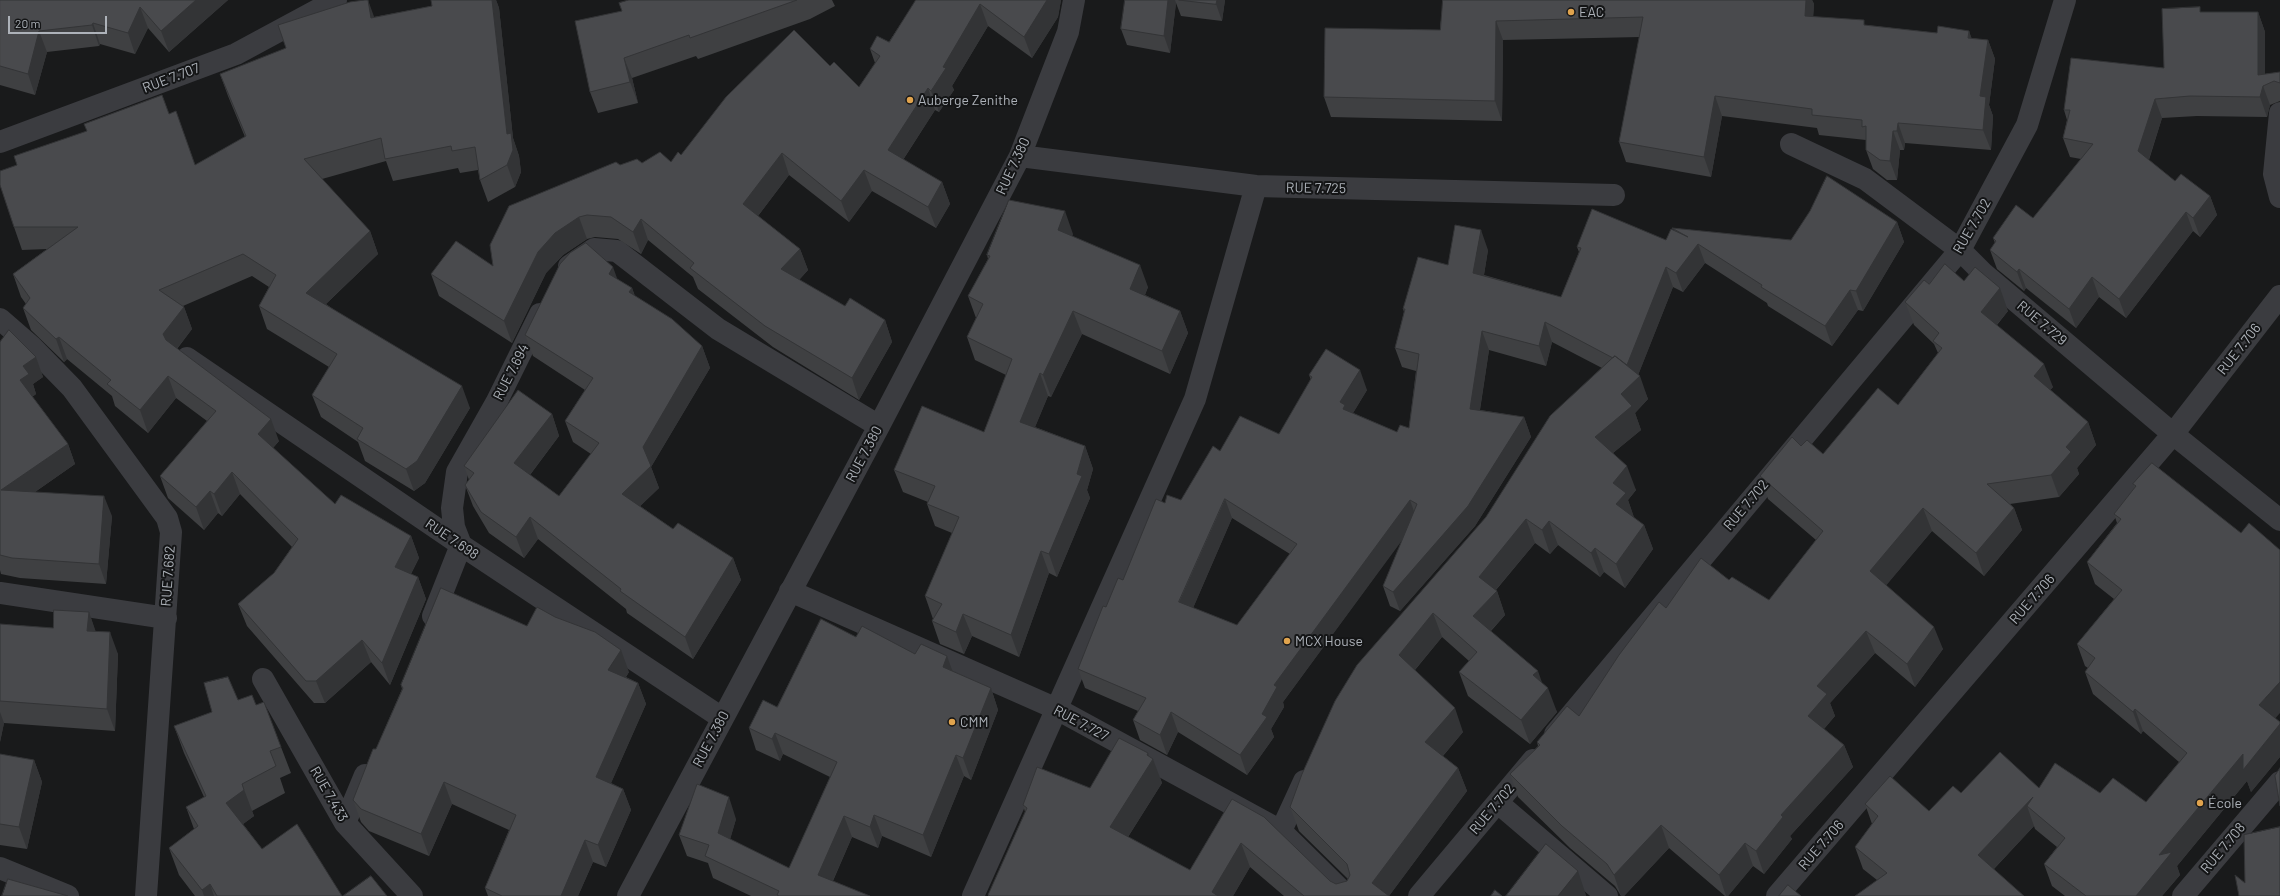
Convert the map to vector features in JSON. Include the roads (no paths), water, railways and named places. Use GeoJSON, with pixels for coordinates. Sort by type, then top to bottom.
{"type":"FeatureCollection","features":[{"type":"Feature","properties":{"kind":"street","name":"RUE 7.707"},"geometry":{"type":"LineString","coordinates":[[0,142],[236,54],[336,0]]}},
{"type":"Feature","properties":{"kind":"street","name":"RUE 7.380"},"geometry":{"type":"LineString","coordinates":[[628,896],[879,426],[1020,156],[1068,32],[1074,0]]}},
{"type":"Feature","properties":{"kind":"street","name":"RUE 7.702"},"geometry":{"type":"LineString","coordinates":[[1419,896],[1960,250],[2028,126],[2065,0]]}},
{"type":"Feature","properties":{"kind":"street"},"geometry":{"type":"LineString","coordinates":[[2280,112],[2274,174],[2280,197]]}},
{"type":"Feature","properties":{"kind":"street","name":"RUE 7.729"},"geometry":{"type":"LineString","coordinates":[[1791,144],[1865,180],[1960,250],[1984,274],[2173,434],[2280,520]]}},
{"type":"Feature","properties":{"kind":"street","name":"RUE 7.725"},"geometry":{"type":"LineString","coordinates":[[1020,156],[1256,186],[1614,195]]}},
{"type":"Feature","properties":{"kind":"street"},"geometry":{"type":"LineString","coordinates":[[973,896],[1195,399],[1256,186]]}},
{"type":"Feature","properties":{"kind":"street","name":"RUE 7.694"},"geometry":{"type":"LineString","coordinates":[[461,545],[454,527],[452,508],[458,472],[496,403],[554,286],[570,266],[594,249],[617,251],[718,329],[879,426]]}},
{"type":"Feature","properties":{"kind":"street","name":"RUE 7.706"},"geometry":{"type":"LineString","coordinates":[[1777,896],[2173,434],[2280,296]]}},
{"type":"Feature","properties":{"kind":"street","name":"RUE 7.682"},"geometry":{"type":"LineString","coordinates":[[0,319],[31,346],[72,388],[167,518],[171,532],[146,896]]}},
{"type":"Feature","properties":{"kind":"street","name":"RUE 7.698"},"geometry":{"type":"LineString","coordinates":[[185,357],[461,545],[722,718]]}},
{"type":"Feature","properties":{"kind":"street"},"geometry":{"type":"LineString","coordinates":[[425,636],[461,545]]}},
{"type":"Feature","properties":{"kind":"street","name":"RUE 7.727"},"geometry":{"type":"LineString","coordinates":[[790,591],[1057,709],[1281,831],[1347,896]]}},
{"type":"Feature","properties":{"kind":"street"},"geometry":{"type":"LineString","coordinates":[[0,593],[166,618]]}},
{"type":"Feature","properties":{"kind":"street","name":"RUE 7.433"},"geometry":{"type":"LineString","coordinates":[[263,679],[345,824],[412,896]]}},
{"type":"Feature","properties":{"kind":"street"},"geometry":{"type":"LineString","coordinates":[[345,824],[373,758]]}},
{"type":"Feature","properties":{"kind":"street"},"geometry":{"type":"LineString","coordinates":[[1281,831],[1313,761]]}},
{"type":"Feature","properties":{"kind":"street","name":"RUE 7.708"},"geometry":{"type":"LineString","coordinates":[[2183,896],[2280,782]]}},
{"type":"Feature","properties":{"kind":"street"},"geometry":{"type":"LineString","coordinates":[[1498,803],[1607,896]]}},
{"type":"Feature","properties":{"kind":"street"},"geometry":{"type":"LineString","coordinates":[[0,868],[68,896]]}},
{"type":"Feature","properties":{"kind":"place","name":"EAC"},"geometry":{"type":"Point","coordinates":[1571,12]}},
{"type":"Feature","properties":{"kind":"place","name":"Auberge Zenithe"},"geometry":{"type":"Point","coordinates":[910,100]}},
{"type":"Feature","properties":{"kind":"place","name":"MCX House"},"geometry":{"type":"Point","coordinates":[1287,641]}},
{"type":"Feature","properties":{"kind":"place","name":"CMM"},"geometry":{"type":"Point","coordinates":[952,722]}},
{"type":"Feature","properties":{"kind":"place","name":"École"},"geometry":{"type":"Point","coordinates":[2200,803]}}]}
